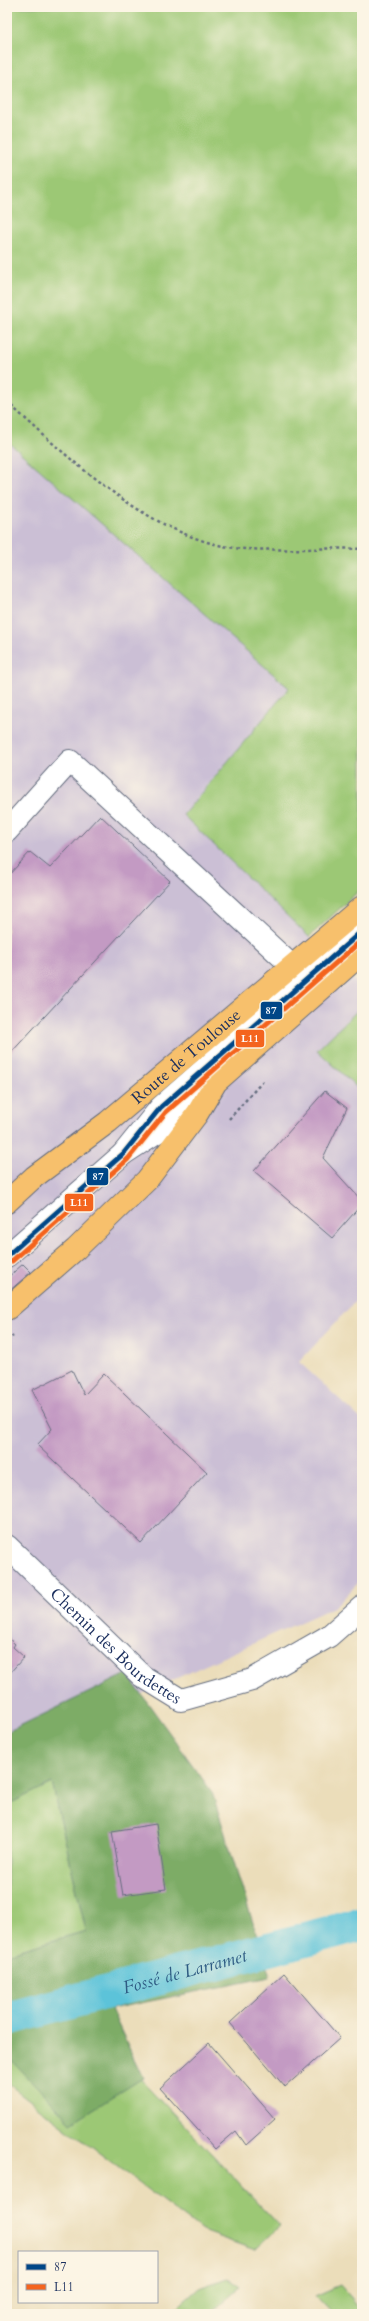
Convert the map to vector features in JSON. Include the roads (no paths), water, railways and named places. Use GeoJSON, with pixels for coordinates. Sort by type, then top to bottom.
{"type":"FeatureCollection","features":[{"type":"Feature","properties":{"kind":"main road","name":"Route de Toulouse"},"geometry":{"type":"LineString","coordinates":[[7,1202],[34,1177],[108,1122],[362,907]]}},
{"type":"Feature","properties":{"kind":"main road","name":"Route de Toulouse"},"geometry":{"type":"LineString","coordinates":[[7,1309],[76,1249],[147,1180],[197,1114],[216,1082],[362,953]]}},
{"type":"Feature","properties":{"kind":"street"},"geometry":{"type":"LineString","coordinates":[[7,831],[70,761],[292,966]]}},
{"type":"Feature","properties":{"kind":"street","name":"Route de Toulouse"},"geometry":{"type":"LineString","coordinates":[[123,1154],[161,1107],[362,931]]}},
{"type":"Feature","properties":{"kind":"street","name":"Route de Toulouse"},"geometry":{"type":"LineString","coordinates":[[7,1256],[123,1154],[169,1124],[216,1082]]}},
{"type":"Feature","properties":{"kind":"street","name":"Chemin des Bourdettes"},"geometry":{"type":"LineString","coordinates":[[7,1546],[142,1676],[181,1700],[252,1680],[329,1636],[362,1607]]}},
{"type":"Feature","properties":{"kind":"waterway","name":"Fossé de Larramet"},"geometry":{"type":"LineString","coordinates":[[7,2019],[362,1924]]}}]}
